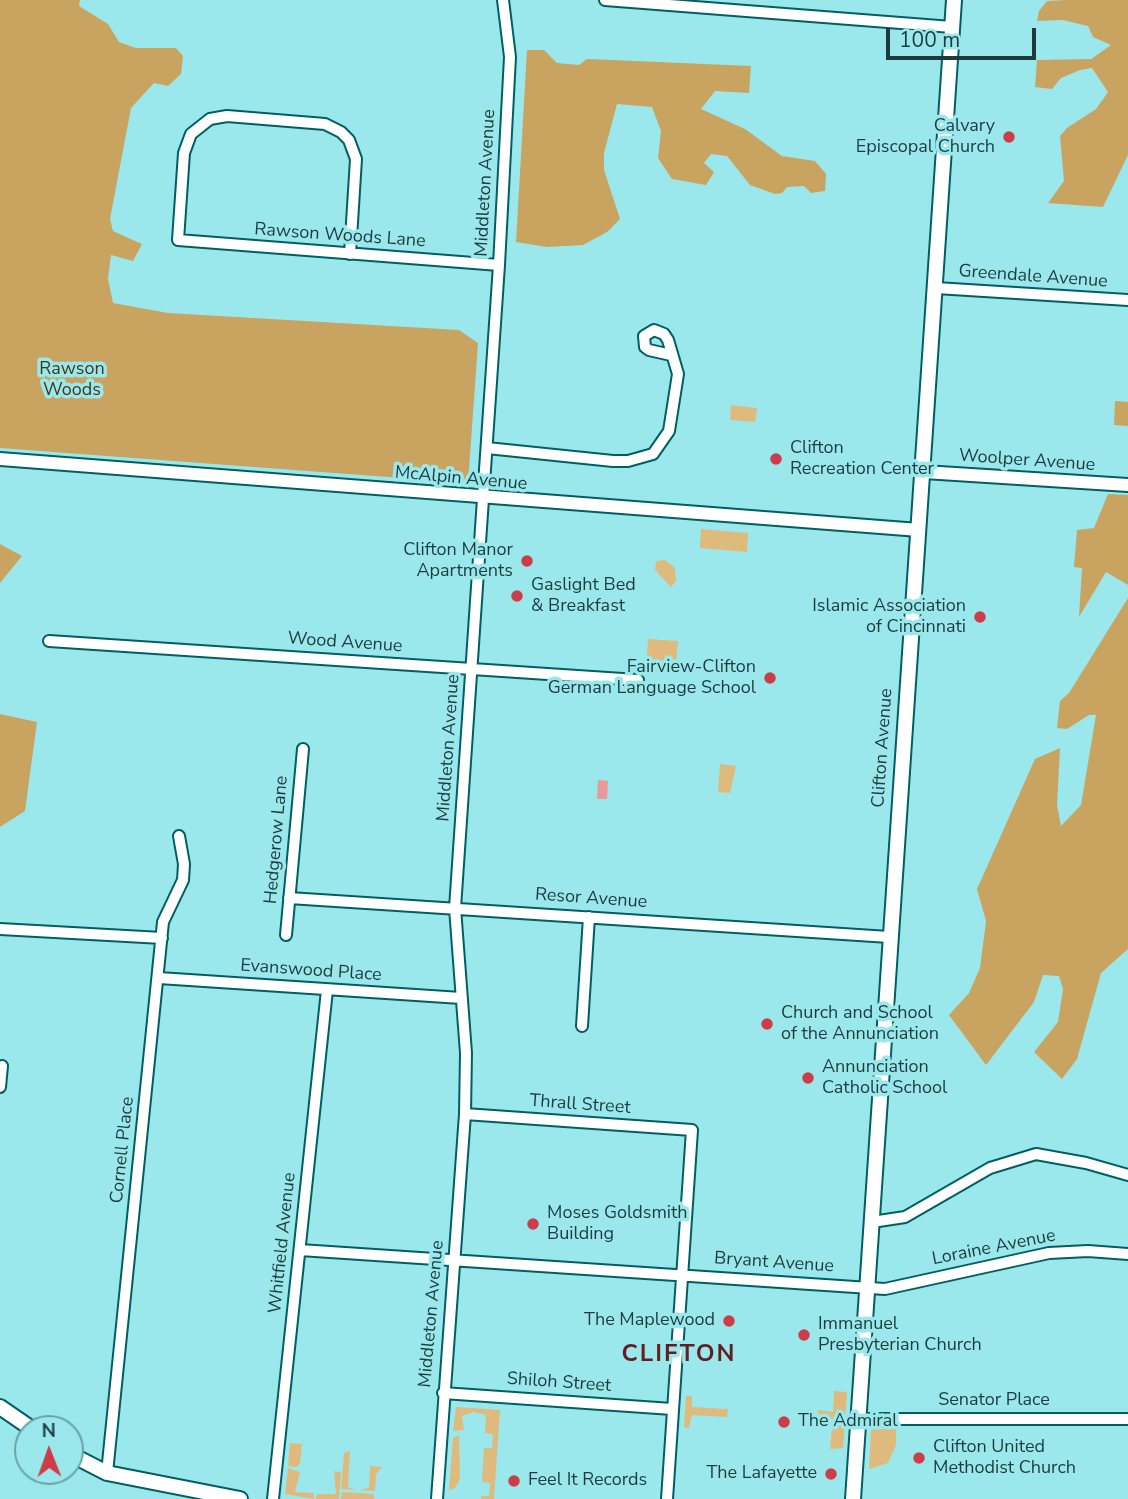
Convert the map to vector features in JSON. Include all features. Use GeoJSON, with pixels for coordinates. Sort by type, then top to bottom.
{"type":"FeatureCollection","features":[{"type":"Feature","properties":{"kind":"main road","name":"Clifton Avenue"},"geometry":{"type":"LineString","coordinates":[[853,1499],[954,0]]}},
{"type":"Feature","properties":{"kind":"main road"},"geometry":{"type":"LineString","coordinates":[[84,1461],[107,1473],[240,1499]]}},
{"type":"Feature","properties":{"kind":"street","name":"Middleton Avenue"},"geometry":{"type":"LineString","coordinates":[[437,1499],[465,1115],[466,1053],[455,908],[484,499],[510,57],[503,0]]}},
{"type":"Feature","properties":{"kind":"street"},"geometry":{"type":"LineString","coordinates":[[605,0],[952,27]]}},
{"type":"Feature","properties":{"kind":"street","name":"Rawson Woods Lane"},"geometry":{"type":"LineString","coordinates":[[350,254],[356,159],[349,140],[341,132],[325,124],[227,116],[198,126],[187,143],[178,240],[350,254],[499,265]]}},
{"type":"Feature","properties":{"kind":"street","name":"Greendale Avenue"},"geometry":{"type":"LineString","coordinates":[[936,288],[1128,300]]}},
{"type":"Feature","properties":{"kind":"street"},"geometry":{"type":"LineString","coordinates":[[487,448],[613,461],[641,459],[653,454],[663,443],[672,420],[678,374],[671,355]]}},
{"type":"Feature","properties":{"kind":"street","name":"McAlpin Avenue"},"geometry":{"type":"LineString","coordinates":[[0,460],[484,499],[919,530]]}},
{"type":"Feature","properties":{"kind":"street","name":"Woolper Avenue"},"geometry":{"type":"LineString","coordinates":[[924,472],[1128,485]]}},
{"type":"Feature","properties":{"kind":"street","name":"Wood Avenue"},"geometry":{"type":"LineString","coordinates":[[48,641],[638,680]]}},
{"type":"Feature","properties":{"kind":"street","name":"Hedgerow Lane"},"geometry":{"type":"LineString","coordinates":[[286,935],[303,749]]}},
{"type":"Feature","properties":{"kind":"street","name":"Cornell Place"},"geometry":{"type":"LineString","coordinates":[[107,1473],[163,922],[183,880],[184,864],[179,836]]}},
{"type":"Feature","properties":{"kind":"street","name":"Resor Avenue"},"geometry":{"type":"LineString","coordinates":[[289,898],[889,937]]}},
{"type":"Feature","properties":{"kind":"street"},"geometry":{"type":"LineString","coordinates":[[582,1026],[589,917]]}},
{"type":"Feature","properties":{"kind":"street"},"geometry":{"type":"LineString","coordinates":[[0,929],[162,938]]}},
{"type":"Feature","properties":{"kind":"street","name":"Evanswood Place"},"geometry":{"type":"LineString","coordinates":[[159,978],[461,998]]}},
{"type":"Feature","properties":{"kind":"street","name":"Whitfield Avenue"},"geometry":{"type":"LineString","coordinates":[[273,1499],[327,990]]}},
{"type":"Feature","properties":{"kind":"street"},"geometry":{"type":"LineString","coordinates":[[0,1087],[2,1066]]}},
{"type":"Feature","properties":{"kind":"street","name":"Thrall Street"},"geometry":{"type":"LineString","coordinates":[[465,1115],[692,1130],[682,1274]]}},
{"type":"Feature","properties":{"kind":"street"},"geometry":{"type":"LineString","coordinates":[[872,1222],[905,1217],[990,1168],[1036,1154],[1086,1163],[1128,1175]]}},
{"type":"Feature","properties":{"kind":"street","name":"Bryant Avenue"},"geometry":{"type":"LineString","coordinates":[[300,1250],[868,1287]]}},
{"type":"Feature","properties":{"kind":"street","name":"Loraine Avenue"},"geometry":{"type":"LineString","coordinates":[[868,1287],[885,1289],[1049,1252],[1128,1254]]}},
{"type":"Feature","properties":{"kind":"street"},"geometry":{"type":"LineString","coordinates":[[667,1499],[682,1274]]}},
{"type":"Feature","properties":{"kind":"street","name":"Shiloh Street"},"geometry":{"type":"LineString","coordinates":[[443,1393],[672,1409]]}},
{"type":"Feature","properties":{"kind":"street","name":"Senator Place"},"geometry":{"type":"LineString","coordinates":[[859,1419],[1128,1419]]}},
{"type":"Feature","properties":{"kind":"shaded area"},"geometry":{"type":"Polygon","coordinates":[[[731,405],[757,408],[755,422],[730,420],[731,405]]]}},
{"type":"Feature","properties":{"kind":"shaded area"},"geometry":{"type":"Polygon","coordinates":[[[701,529],[748,533],[747,552],[700,548],[701,529]]]}},
{"type":"Feature","properties":{"kind":"shaded area"},"geometry":{"type":"Polygon","coordinates":[[[665,560],[675,568],[676,581],[671,587],[655,570],[656,561],[665,560]]]}},
{"type":"Feature","properties":{"kind":"shaded area"},"geometry":{"type":"Polygon","coordinates":[[[648,639],[678,641],[675,674],[646,672],[648,639]]]}},
{"type":"Feature","properties":{"kind":"shaded area"},"geometry":{"type":"Polygon","coordinates":[[[720,764],[736,766],[730,793],[718,792],[720,764]]]}},
{"type":"Feature","properties":{"kind":"shaded area"},"geometry":{"type":"Polygon","coordinates":[[[598,780],[608,781],[607,799],[597,799],[598,780]]]}},
{"type":"Feature","properties":{"kind":"shaded area"},"geometry":{"type":"Polygon","coordinates":[[[834,1391],[847,1392],[845,1419],[821,1419],[817,1410],[833,1412],[834,1391]]]}},
{"type":"Feature","properties":{"kind":"shaded area"},"geometry":{"type":"Polygon","coordinates":[[[686,1396],[692,1396],[692,1407],[728,1409],[727,1417],[692,1415],[689,1428],[684,1427],[686,1396]]]}},
{"type":"Feature","properties":{"kind":"shaded area"},"geometry":{"type":"Polygon","coordinates":[[[456,1407],[500,1410],[494,1499],[481,1499],[481,1496],[489,1496],[490,1483],[482,1482],[484,1448],[492,1448],[493,1434],[485,1433],[486,1415],[473,1412],[462,1416],[464,1430],[453,1431],[456,1407]]]}},
{"type":"Feature","properties":{"kind":"shaded area"},"geometry":{"type":"Polygon","coordinates":[[[822,1421],[845,1426],[843,1448],[830,1449],[832,1427],[816,1427],[822,1421]]]}},
{"type":"Feature","properties":{"kind":"shaded area"},"geometry":{"type":"Polygon","coordinates":[[[871,1429],[896,1429],[896,1445],[888,1463],[869,1469],[871,1429]]]}},
{"type":"Feature","properties":{"kind":"shaded area"},"geometry":{"type":"Polygon","coordinates":[[[459,1435],[460,1479],[455,1488],[449,1490],[453,1438],[459,1435]]]}},
{"type":"Feature","properties":{"kind":"shaded area"},"geometry":{"type":"Polygon","coordinates":[[[290,1443],[302,1444],[297,1467],[288,1466],[290,1443]]]}},
{"type":"Feature","properties":{"kind":"shaded area"},"geometry":{"type":"Polygon","coordinates":[[[350,1451],[348,1487],[356,1490],[341,1489],[344,1453],[350,1451]]]}},
{"type":"Feature","properties":{"kind":"shaded area"},"geometry":{"type":"Polygon","coordinates":[[[370,1466],[382,1467],[376,1474],[375,1491],[359,1490],[369,1488],[370,1466]]]}},
{"type":"Feature","properties":{"kind":"shaded area"},"geometry":{"type":"Polygon","coordinates":[[[288,1468],[300,1472],[295,1492],[314,1493],[314,1499],[285,1494],[288,1468]]]}},
{"type":"Feature","properties":{"kind":"shaded area"},"geometry":{"type":"Polygon","coordinates":[[[334,1471],[341,1472],[339,1499],[316,1499],[317,1494],[336,1494],[334,1471]]]}},
{"type":"Feature","properties":{"kind":"shaded area"},"geometry":{"type":"Polygon","coordinates":[[[342,1492],[374,1494],[374,1499],[341,1499],[342,1492]]]}},
{"type":"Feature","properties":{"kind":"green space","name":"Rawson Woods"},"geometry":{"type":"Polygon","coordinates":[[[0,0],[80,0],[79,6],[108,24],[119,42],[136,48],[176,48],[183,56],[181,74],[168,86],[154,83],[131,108],[110,219],[113,231],[142,244],[133,261],[111,255],[108,279],[113,303],[168,313],[459,330],[478,343],[468,483],[0,448],[0,0]]]}},
{"type":"Feature","properties":{"kind":"green space"},"geometry":{"type":"Polygon","coordinates":[[[1128,0],[1128,155],[1103,207],[1048,203],[1064,181],[1060,136],[1067,128],[1096,109],[1108,92],[1092,68],[1061,78],[1052,89],[1035,87],[1037,60],[1091,59],[1111,45],[1093,37],[1088,26],[1063,20],[1037,21],[1039,11],[1047,1],[1128,0]]]}},
{"type":"Feature","properties":{"kind":"green space"},"geometry":{"type":"Polygon","coordinates":[[[527,50],[544,50],[557,63],[579,65],[587,59],[751,66],[749,93],[715,91],[701,109],[745,129],[782,156],[815,161],[826,174],[825,191],[811,193],[804,186],[787,187],[782,193],[775,194],[750,185],[727,156],[711,154],[704,163],[714,172],[706,185],[672,179],[658,158],[661,131],[652,107],[617,104],[604,153],[604,170],[620,219],[607,232],[583,245],[547,247],[516,242],[527,50]]]}},
{"type":"Feature","properties":{"kind":"green space"},"geometry":{"type":"Polygon","coordinates":[[[1115,401],[1128,402],[1128,426],[1114,425],[1115,401]]]}},
{"type":"Feature","properties":{"kind":"green space"},"geometry":{"type":"Polygon","coordinates":[[[1108,494],[1128,495],[1128,585],[1106,572],[1079,617],[1082,568],[1074,567],[1077,530],[1094,528],[1108,494]]]}},
{"type":"Feature","properties":{"kind":"green space"},"geometry":{"type":"Polygon","coordinates":[[[0,544],[22,556],[0,583],[0,544]]]}},
{"type":"Feature","properties":{"kind":"green space"},"geometry":{"type":"Polygon","coordinates":[[[1128,598],[1128,949],[1101,973],[1077,1059],[1062,1079],[1034,1052],[1058,1022],[1063,989],[1059,976],[1043,975],[1034,1002],[986,1065],[949,1015],[969,993],[980,968],[986,921],[977,889],[1035,759],[1060,748],[1057,805],[1061,826],[1081,805],[1096,715],[1089,715],[1067,729],[1057,728],[1060,701],[1069,693],[1128,598]]]}},
{"type":"Feature","properties":{"kind":"green space"},"geometry":{"type":"Polygon","coordinates":[[[0,714],[37,722],[25,811],[0,827],[0,714]]]}},
{"type":"Feature","properties":{"kind":"place","name":"Calvary Episcopal Church"},"geometry":{"type":"Point","coordinates":[1009,137]}},
{"type":"Feature","properties":{"kind":"place","name":"Clifton Recreation Center"},"geometry":{"type":"Point","coordinates":[776,459]}},
{"type":"Feature","properties":{"kind":"place","name":"Clifton Manor Apartments"},"geometry":{"type":"Point","coordinates":[527,561]}},
{"type":"Feature","properties":{"kind":"place","name":"Gaslight Bed & Breakfast"},"geometry":{"type":"Point","coordinates":[517,596]}},
{"type":"Feature","properties":{"kind":"place","name":"Islamic Association of Cincinnati"},"geometry":{"type":"Point","coordinates":[980,617]}},
{"type":"Feature","properties":{"kind":"place","name":"Fairview-Clifton German Language School"},"geometry":{"type":"Point","coordinates":[770,678]}},
{"type":"Feature","properties":{"kind":"place","name":"Church and School of the Annunciation"},"geometry":{"type":"Point","coordinates":[767,1024]}},
{"type":"Feature","properties":{"kind":"place","name":"Annunciation Catholic School"},"geometry":{"type":"Point","coordinates":[808,1078]}},
{"type":"Feature","properties":{"kind":"place","name":"Moses Goldsmith Building"},"geometry":{"type":"Point","coordinates":[533,1224]}},
{"type":"Feature","properties":{"kind":"place","name":"The Maplewood"},"geometry":{"type":"Point","coordinates":[729,1321]}},
{"type":"Feature","properties":{"kind":"place","name":"Immanuel Presbyterian Church"},"geometry":{"type":"Point","coordinates":[804,1335]}},
{"type":"Feature","properties":{"kind":"place","name":"The Admiral"},"geometry":{"type":"Point","coordinates":[784,1422]}},
{"type":"Feature","properties":{"kind":"place","name":"Clifton United Methodist Church"},"geometry":{"type":"Point","coordinates":[919,1458]}},
{"type":"Feature","properties":{"kind":"place","name":"The Lafayette"},"geometry":{"type":"Point","coordinates":[831,1474]}},
{"type":"Feature","properties":{"kind":"place","name":"Feel It Records"},"geometry":{"type":"Point","coordinates":[514,1481]}},
{"type":"Feature","properties":{"kind":"district","name":"CLIFTON"},"geometry":{"type":"Point","coordinates":[679,1355]}}]}
